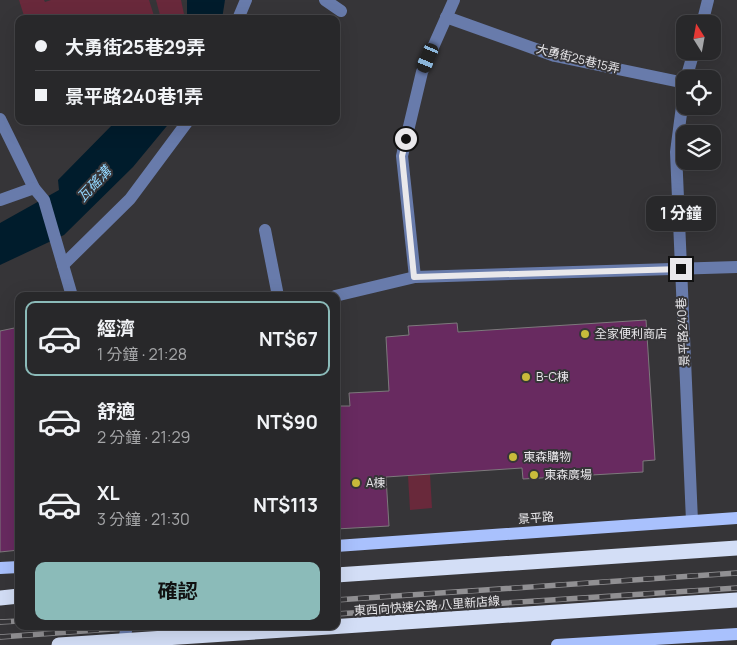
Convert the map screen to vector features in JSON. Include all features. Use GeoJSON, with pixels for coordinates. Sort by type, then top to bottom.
{"type":"FeatureCollection","features":[{"type":"Feature","properties":{"kind":"highway"},"geometry":{"type":"LineString","coordinates":[[340,575],[737,548]]}},
{"type":"Feature","properties":{"kind":"highway"},"geometry":{"type":"LineString","coordinates":[[0,598],[15,596]]}},
{"type":"Feature","properties":{"kind":"highway","name":"東西向快速公路 八里新店線"},"geometry":{"type":"LineString","coordinates":[[340,626],[737,600]]}},
{"type":"Feature","properties":{"kind":"highway","name":"東西向快速公路 八里新店線"},"geometry":{"type":"LineString","coordinates":[[59,645],[285,630]]}},
{"type":"Feature","properties":{"kind":"main road","name":"景平路"},"geometry":{"type":"LineString","coordinates":[[340,546],[737,518]]}},
{"type":"Feature","properties":{"kind":"main road"},"geometry":{"type":"LineString","coordinates":[[0,568],[15,567]]}},
{"type":"Feature","properties":{"kind":"main road"},"geometry":{"type":"LineString","coordinates":[[558,645],[737,634]]}},
{"type":"Feature","properties":{"kind":"lane"},"geometry":{"type":"LineString","coordinates":[[240,15],[246,0]]}},
{"type":"Feature","properties":{"kind":"lane"},"geometry":{"type":"LineString","coordinates":[[324,0],[342,11]]}},
{"type":"Feature","properties":{"kind":"lane"},"geometry":{"type":"LineString","coordinates":[[414,277],[402,156],[422,72],[454,0]]}},
{"type":"Feature","properties":{"kind":"lane"},"geometry":{"type":"LineString","coordinates":[[704,15],[708,0]]}},
{"type":"Feature","properties":{"kind":"lane","name":"大勇街25巷15弄"},"geometry":{"type":"LineString","coordinates":[[446,17],[555,56],[676,81]]}},
{"type":"Feature","properties":{"kind":"lane","name":"景平路240巷"},"geometry":{"type":"LineString","coordinates":[[681,115],[676,152],[692,521]]}},
{"type":"Feature","properties":{"kind":"lane"},"geometry":{"type":"LineString","coordinates":[[0,119],[34,188],[44,200],[71,292]]}},
{"type":"Feature","properties":{"kind":"lane"},"geometry":{"type":"LineString","coordinates":[[63,265],[130,199],[185,125]]}},
{"type":"Feature","properties":{"kind":"lane"},"geometry":{"type":"LineString","coordinates":[[0,200],[34,188]]}},
{"type":"Feature","properties":{"kind":"lane"},"geometry":{"type":"LineString","coordinates":[[265,230],[277,292]]}},
{"type":"Feature","properties":{"kind":"lane"},"geometry":{"type":"LineString","coordinates":[[340,295],[414,277],[737,267]]}},
{"type":"Feature","properties":{"kind":"lane"},"geometry":{"type":"LineString","coordinates":[[123,645],[126,630]]}},
{"type":"Feature","properties":{"kind":"shaded area"},"geometry":{"type":"Polygon","coordinates":[[[19,0],[44,0],[45,2],[51,0],[149,0],[154,15],[24,15],[19,0]]]}},
{"type":"Feature","properties":{"kind":"shaded area"},"geometry":{"type":"Polygon","coordinates":[[[156,0],[181,0],[184,15],[160,15],[156,0]]]}},
{"type":"Feature","properties":{"kind":"shaded area"},"geometry":{"type":"Polygon","coordinates":[[[430,474],[432,508],[410,510],[408,476],[430,474]]]}},
{"type":"Feature","properties":{"kind":"water"},"geometry":{"type":"Polygon","coordinates":[[[187,0],[225,0],[223,15],[187,15],[187,0]]]}},
{"type":"Feature","properties":{"kind":"water","name":"瓦磘溝"},"geometry":{"type":"Polygon","coordinates":[[[112,125],[168,125],[133,167],[64,235],[0,265],[0,223],[59,190],[58,180],[112,125]]]}},
{"type":"Feature","properties":{"kind":"building"},"geometry":{"type":"Polygon","coordinates":[[[646,320],[655,460],[643,461],[643,472],[523,479],[522,468],[386,477],[389,526],[340,529],[340,406],[350,406],[349,393],[389,391],[386,337],[409,335],[408,326],[457,323],[458,332],[646,320]]]}},
{"type":"Feature","properties":{"kind":"building"},"geometry":{"type":"Polygon","coordinates":[[[15,328],[15,550],[0,552],[0,331],[15,328]]]}},
{"type":"Feature","properties":{"kind":"railway"},"geometry":{"type":"LineString","coordinates":[[340,600],[737,573]]}},
{"type":"Feature","properties":{"kind":"railway"},"geometry":{"type":"LineString","coordinates":[[340,614],[737,588]]}},
{"type":"Feature","properties":{"kind":"railway"},"geometry":{"type":"LineString","coordinates":[[0,622],[15,621]]}},
{"type":"Feature","properties":{"kind":"railway"},"geometry":{"type":"LineString","coordinates":[[0,637],[98,630]]}},
{"type":"Feature","properties":{"kind":"place","name":"全家便利商店"},"geometry":{"type":"Point","coordinates":[585,334]}},
{"type":"Feature","properties":{"kind":"place","name":"B-C棟"},"geometry":{"type":"Point","coordinates":[526,377]}},
{"type":"Feature","properties":{"kind":"place","name":"東森購物"},"geometry":{"type":"Point","coordinates":[513,457]}},
{"type":"Feature","properties":{"kind":"place","name":"東森廣場"},"geometry":{"type":"Point","coordinates":[534,475]}},
{"type":"Feature","properties":{"kind":"place","name":"A棟"},"geometry":{"type":"Point","coordinates":[356,483]}},
{"type":"Feature","properties":{"kind":"route"},"geometry":{"type":"LineString","coordinates":[[406,139],[402,156],[414,277],[681,269]]}}]}
